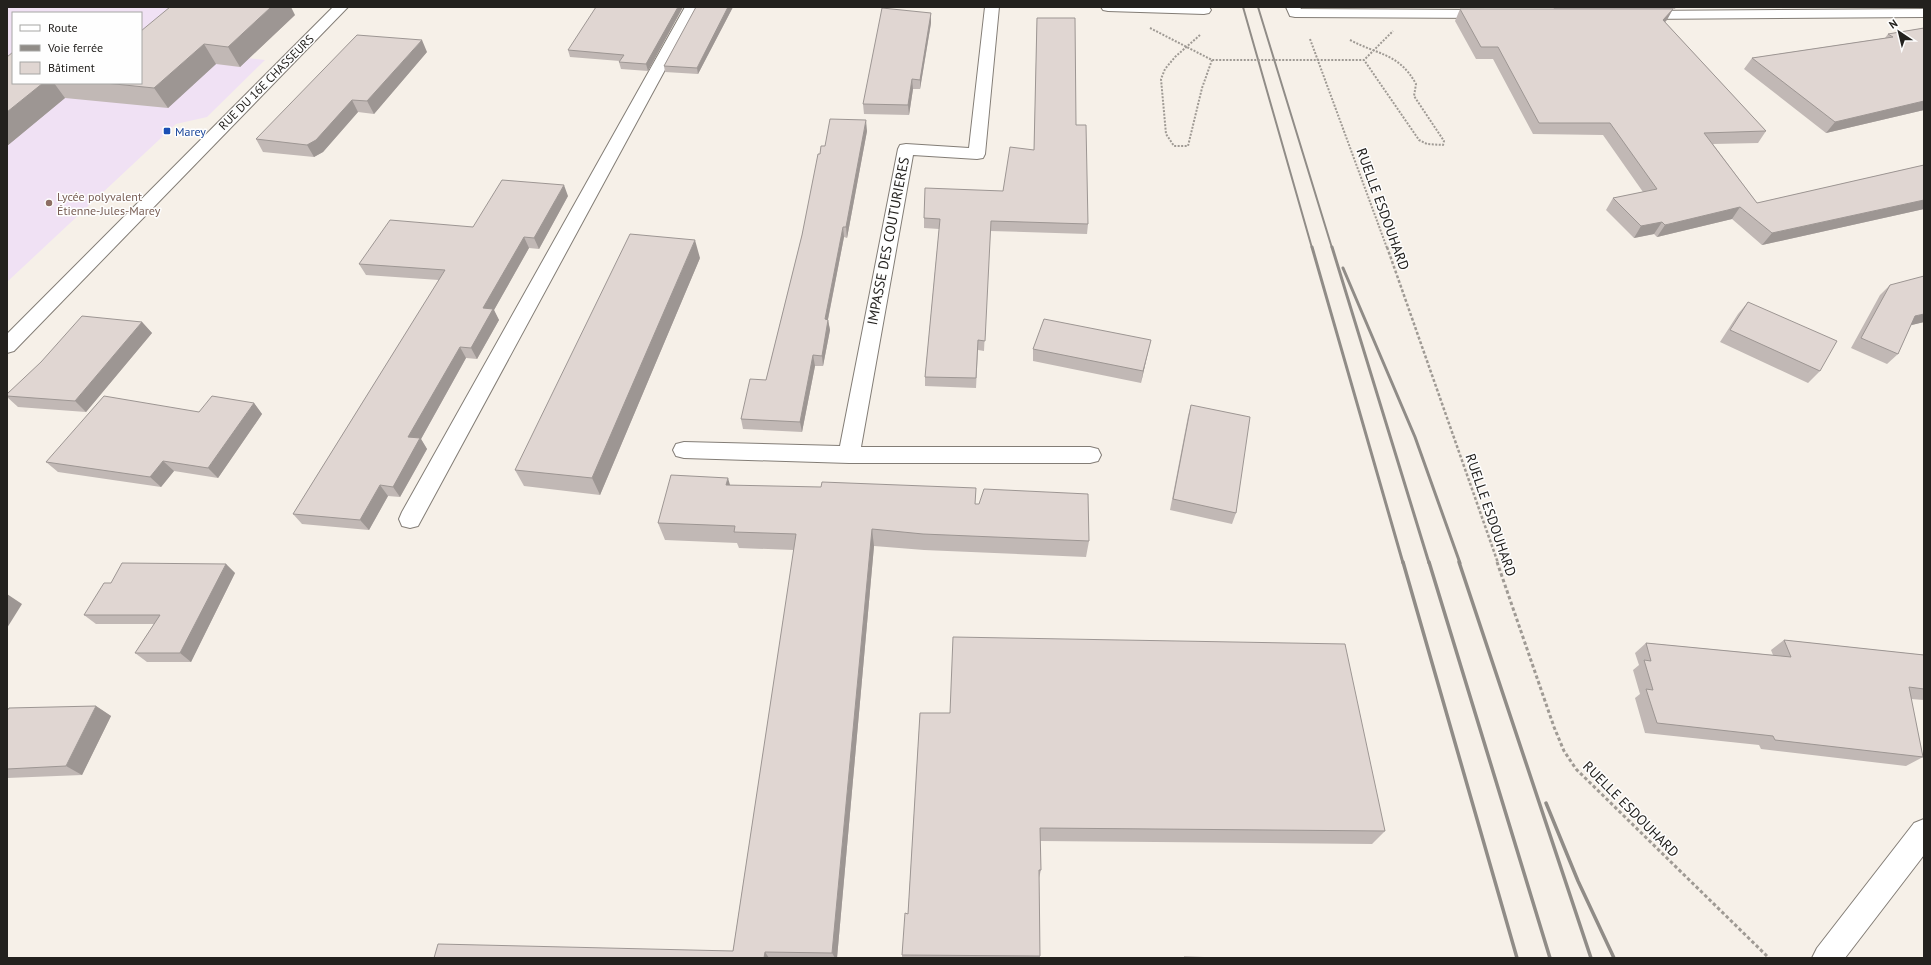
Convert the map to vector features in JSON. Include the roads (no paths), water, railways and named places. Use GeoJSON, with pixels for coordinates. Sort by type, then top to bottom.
{"type":"FeatureCollection","features":[{"type":"Feature","properties":{"kind":"street","name":"RUE DU 16E CHASSEURS"},"geometry":{"type":"LineString","coordinates":[[7,346],[341,7]]}},
{"type":"Feature","properties":{"kind":"street"},"geometry":{"type":"LineString","coordinates":[[410,519],[692,7]]}},
{"type":"Feature","properties":{"kind":"street","name":"IMPASSE DES COUTURIERES"},"geometry":{"type":"LineString","coordinates":[[849,455],[906,149],[977,154],[992,7]]}},
{"type":"Feature","properties":{"kind":"street"},"geometry":{"type":"LineString","coordinates":[[1108,7],[1204,10]]}},
{"type":"Feature","properties":{"kind":"street"},"geometry":{"type":"LineString","coordinates":[[1294,10],[1324,13],[1506,14]]}},
{"type":"Feature","properties":{"kind":"street"},"geometry":{"type":"LineString","coordinates":[[1623,14],[1924,13]]}},
{"type":"Feature","properties":{"kind":"street"},"geometry":{"type":"LineString","coordinates":[[684,450],[849,455],[1090,455]]}},
{"type":"Feature","properties":{"kind":"street"},"geometry":{"type":"LineString","coordinates":[[1828,958],[1924,833]]}},
{"type":"Feature","properties":{"kind":"railway"},"geometry":{"type":"LineString","coordinates":[[1243,7],[1312,248]]}},
{"type":"Feature","properties":{"kind":"railway"},"geometry":{"type":"LineString","coordinates":[[1258,7],[1332,248]]}},
{"type":"Feature","properties":{"kind":"railway"},"geometry":{"type":"LineString","coordinates":[[1312,247],[1403,563]]}},
{"type":"Feature","properties":{"kind":"railway"},"geometry":{"type":"LineString","coordinates":[[1332,247],[1429,563]]}},
{"type":"Feature","properties":{"kind":"railway"},"geometry":{"type":"LineString","coordinates":[[1343,268],[1415,437],[1460,563]]}},
{"type":"Feature","properties":{"kind":"railway"},"geometry":{"type":"LineString","coordinates":[[1403,562],[1517,958]]}},
{"type":"Feature","properties":{"kind":"railway"},"geometry":{"type":"LineString","coordinates":[[1429,562],[1550,958]]}},
{"type":"Feature","properties":{"kind":"railway"},"geometry":{"type":"LineString","coordinates":[[1459,562],[1591,958]]}},
{"type":"Feature","properties":{"kind":"railway"},"geometry":{"type":"LineString","coordinates":[[1546,803],[1578,881],[1614,958]]}},
{"type":"Feature","properties":{"kind":"place","name":"Marey"},"geometry":{"type":"Point","coordinates":[167,131]}},
{"type":"Feature","properties":{"kind":"place","name":"Lycée polyvalent Étienne-Jules-Marey"},"geometry":{"type":"Point","coordinates":[49,203]}}]}
